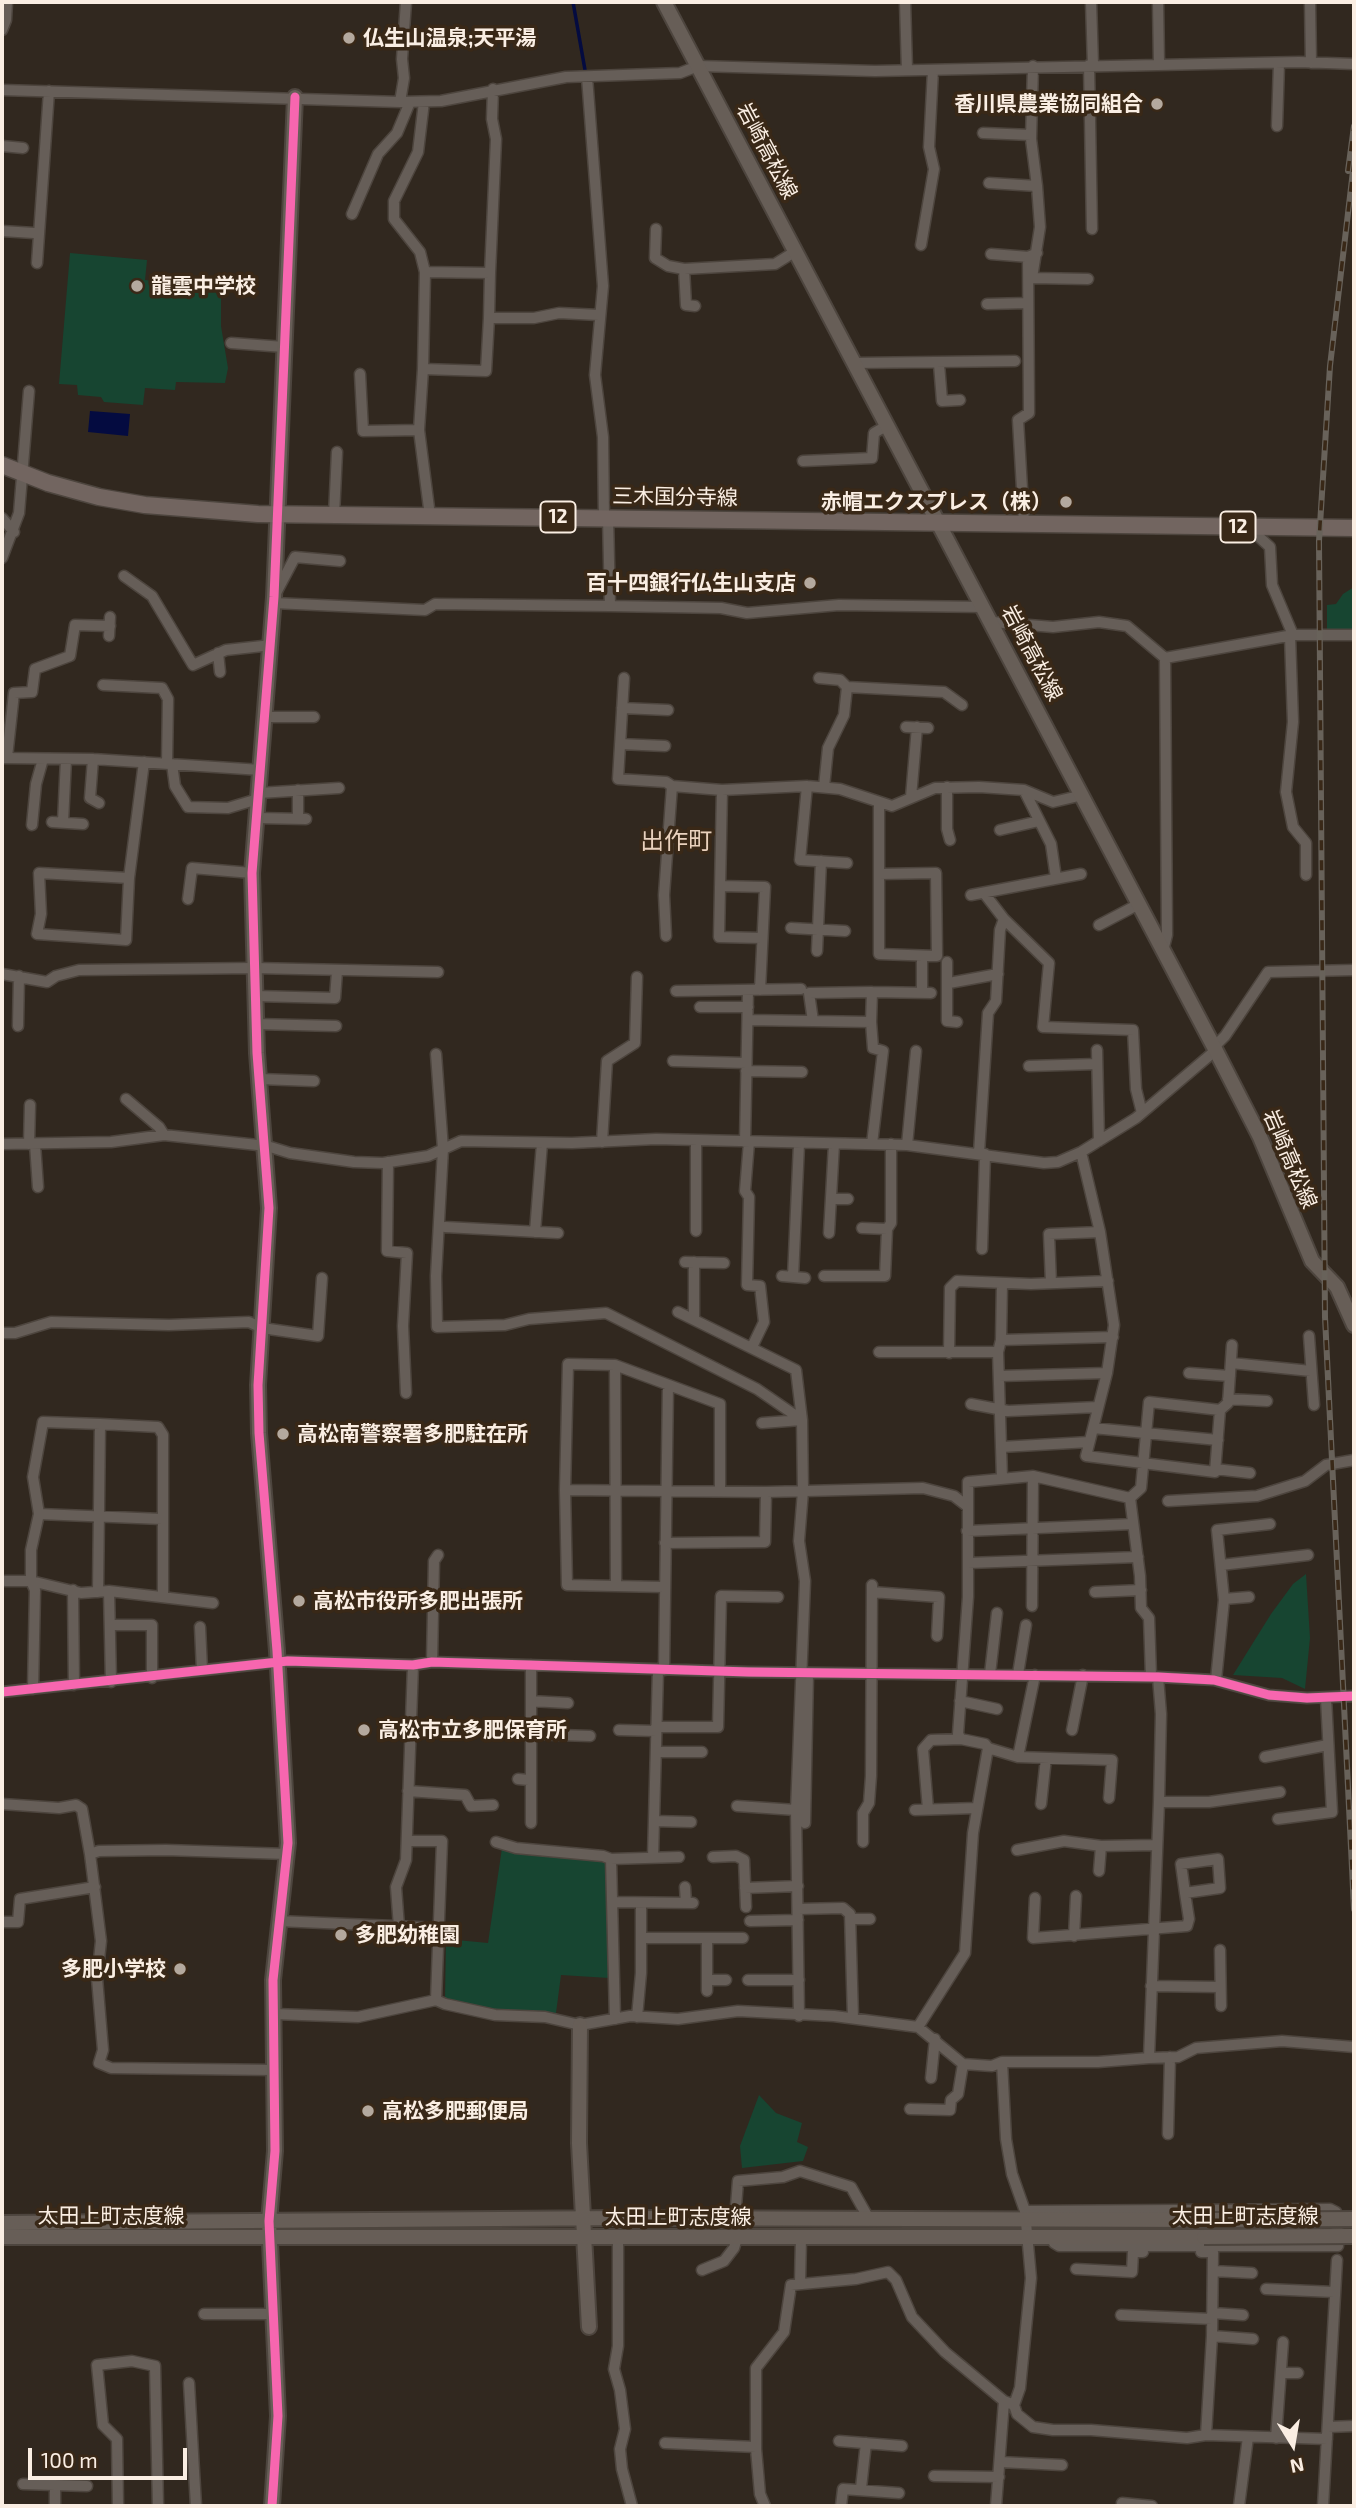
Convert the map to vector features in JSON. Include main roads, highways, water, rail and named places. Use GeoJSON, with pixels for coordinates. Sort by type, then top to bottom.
{"type":"FeatureCollection","features":[{"type":"Feature","properties":{"kind":"main road","name":"岩崎高松線"},"geometry":{"type":"LineString","coordinates":[[664,2],[1215,1049],[1260,1137],[1312,1261],[1350,1302],[1354,1325]]}},
{"type":"Feature","properties":{"kind":"main road"},"geometry":{"type":"LineString","coordinates":[[272,2506],[278,2416],[269,2221],[275,2151],[274,2014],[278,1921],[287,1854],[278,1662],[259,1433],[269,1208],[267,1146],[256,1024],[252,873],[272,645],[296,97]]}},
{"type":"Feature","properties":{"kind":"main road","name":"三木国分寺線"},"geometry":{"type":"LineString","coordinates":[[2,465],[99,497],[145,505],[278,514],[1354,528]]}},
{"type":"Feature","properties":{"kind":"main road"},"geometry":{"type":"LineString","coordinates":[[580,2025],[582,2219],[589,2327]]}},
{"type":"Feature","properties":{"kind":"main road","name":"太田上町志度線"},"geometry":{"type":"LineString","coordinates":[[2,2223],[869,2220],[1026,2216],[1204,2220],[1354,2219]]}},
{"type":"Feature","properties":{"kind":"main road","name":"太田上町志度線"},"geometry":{"type":"LineString","coordinates":[[2,2237],[618,2239],[1354,2236]]}},
{"type":"Feature","properties":{"kind":"waterway"},"geometry":{"type":"LineString","coordinates":[[573,2],[585,70]]}},
{"type":"Feature","properties":{"kind":"railway"},"geometry":{"type":"LineString","coordinates":[[1348,171],[1354,126]]}},
{"type":"Feature","properties":{"kind":"railway"},"geometry":{"type":"LineString","coordinates":[[1354,162],[1330,366],[1319,541],[1325,1317],[1354,1909]]}},
{"type":"Feature","properties":{"kind":"place","name":"仏生山温泉;天平湯"},"geometry":{"type":"Point","coordinates":[349,38]}},
{"type":"Feature","properties":{"kind":"place","name":"香川県農業協同組合"},"geometry":{"type":"Point","coordinates":[1157,104]}},
{"type":"Feature","properties":{"kind":"place","name":"龍雲中学校"},"geometry":{"type":"Point","coordinates":[137,286]}},
{"type":"Feature","properties":{"kind":"place","name":"赤帽エクスプレス（株）"},"geometry":{"type":"Point","coordinates":[1066,502]}},
{"type":"Feature","properties":{"kind":"place","name":"百十四銀行仏生山支店"},"geometry":{"type":"Point","coordinates":[810,583]}},
{"type":"Feature","properties":{"kind":"place","name":"高松南警察署多肥駐在所"},"geometry":{"type":"Point","coordinates":[283,1434]}},
{"type":"Feature","properties":{"kind":"place","name":"高松市役所多肥出張所"},"geometry":{"type":"Point","coordinates":[299,1601]}},
{"type":"Feature","properties":{"kind":"place","name":"高松市立多肥保育所"},"geometry":{"type":"Point","coordinates":[364,1730]}},
{"type":"Feature","properties":{"kind":"place","name":"多肥幼稚園"},"geometry":{"type":"Point","coordinates":[341,1935]}},
{"type":"Feature","properties":{"kind":"place","name":"多肥小学校"},"geometry":{"type":"Point","coordinates":[180,1969]}},
{"type":"Feature","properties":{"kind":"place","name":"高松多肥郵便局"},"geometry":{"type":"Point","coordinates":[368,2111]}},
{"type":"Feature","properties":{"kind":"district","name":"出作町"},"geometry":{"type":"Point","coordinates":[676,841]}}]}
